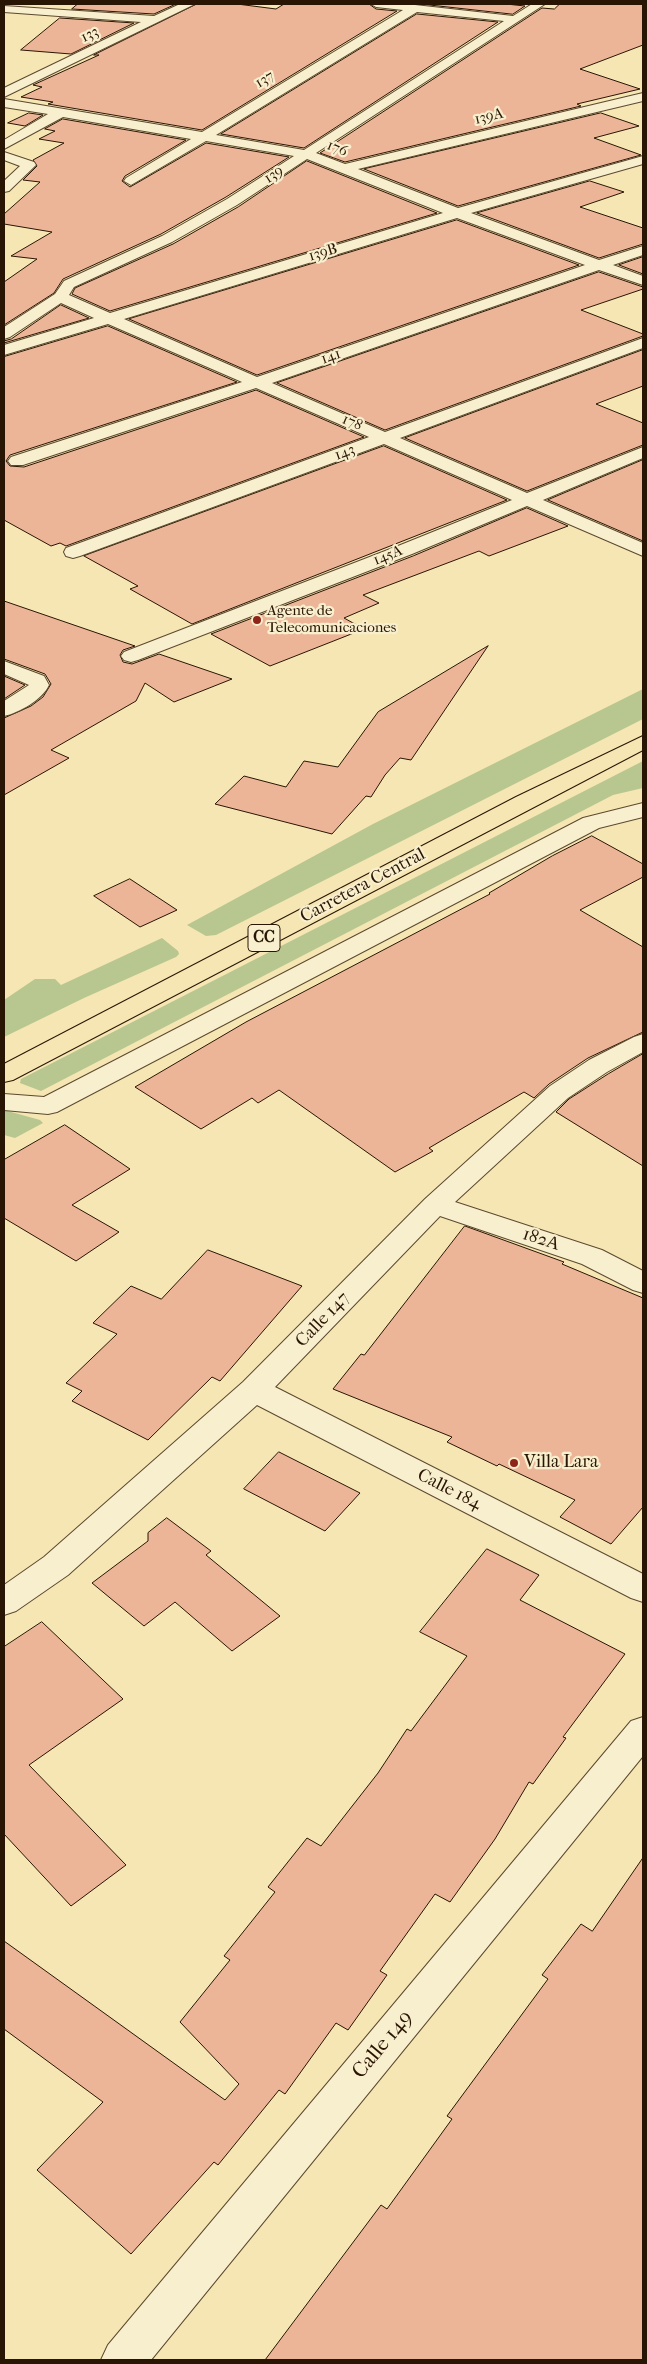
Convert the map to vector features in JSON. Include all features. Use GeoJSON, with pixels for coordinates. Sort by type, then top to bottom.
{"type":"FeatureCollection","features":[{"type":"Feature","properties":{"kind":"main road","name":"Carretera Central"},"geometry":{"type":"LineString","coordinates":[[4,1074],[524,802],[643,742]]}},
{"type":"Feature","properties":{"kind":"street","name":"133"},"geometry":{"type":"LineString","coordinates":[[4,93],[190,4]]}},
{"type":"Feature","properties":{"kind":"street"},"geometry":{"type":"LineString","coordinates":[[376,4],[513,20]]}},
{"type":"Feature","properties":{"kind":"street","name":"139"},"geometry":{"type":"LineString","coordinates":[[4,334],[60,297],[69,284],[167,239],[232,202],[539,4]]}},
{"type":"Feature","properties":{"kind":"street","name":"137"},"geometry":{"type":"LineString","coordinates":[[131,181],[415,8]]}},
{"type":"Feature","properties":{"kind":"street"},"geometry":{"type":"LineString","coordinates":[[4,9],[158,20]]}},
{"type":"Feature","properties":{"kind":"street","name":"139A"},"geometry":{"type":"LineString","coordinates":[[343,169],[643,97]]}},
{"type":"Feature","properties":{"kind":"street","name":"176"},"geometry":{"type":"LineString","coordinates":[[4,103],[306,154],[457,213],[643,280]]}},
{"type":"Feature","properties":{"kind":"street"},"geometry":{"type":"LineString","coordinates":[[4,145],[60,113]]}},
{"type":"Feature","properties":{"kind":"street"},"geometry":{"type":"LineString","coordinates":[[4,156],[29,165],[4,188]]}},
{"type":"Feature","properties":{"kind":"street","name":"139B"},"geometry":{"type":"LineString","coordinates":[[4,350],[457,213],[643,160]]}},
{"type":"Feature","properties":{"kind":"street","name":"141"},"geometry":{"type":"LineString","coordinates":[[17,461],[258,382],[643,250]]}},
{"type":"Feature","properties":{"kind":"street","name":"178"},"geometry":{"type":"LineString","coordinates":[[60,297],[641,547]]}},
{"type":"Feature","properties":{"kind":"street","name":"143"},"geometry":{"type":"LineString","coordinates":[[73,552],[643,343]]}},
{"type":"Feature","properties":{"kind":"street","name":"145A"},"geometry":{"type":"LineString","coordinates":[[131,656],[360,568],[643,452]]}},
{"type":"Feature","properties":{"kind":"street"},"geometry":{"type":"LineString","coordinates":[[4,667],[37,680],[39,685],[38,689],[4,710]]}},
{"type":"Feature","properties":{"kind":"street"},"geometry":{"type":"LineString","coordinates":[[4,1102],[48,1106],[591,823],[643,810]]}},
{"type":"Feature","properties":{"kind":"street","name":"Calle 147"},"geometry":{"type":"LineString","coordinates":[[4,1602],[56,1566],[254,1390],[435,1205],[559,1092],[598,1066],[643,1042]]}},
{"type":"Feature","properties":{"kind":"street","name":"182А"},"geometry":{"type":"LineString","coordinates":[[435,1205],[592,1257],[643,1283]]}},
{"type":"Feature","properties":{"kind":"street","name":"Calle 184"},"geometry":{"type":"LineString","coordinates":[[254,1390],[643,1589]]}},
{"type":"Feature","properties":{"kind":"street","name":"Calle 149"},"geometry":{"type":"LineString","coordinates":[[123,2360],[643,1731]]}},
{"type":"Feature","properties":{"kind":"green space"},"geometry":{"type":"Polygon","coordinates":[[[643,689],[643,719],[216,935],[206,936],[187,925],[373,824],[643,689]]]}},
{"type":"Feature","properties":{"kind":"green space"},"geometry":{"type":"Polygon","coordinates":[[[643,761],[643,788],[613,795],[41,1091],[20,1083],[21,1079],[643,761]]]}},
{"type":"Feature","properties":{"kind":"green space"},"geometry":{"type":"Polygon","coordinates":[[[162,938],[178,951],[179,954],[176,957],[84,998],[4,1037],[4,1000],[35,979],[55,979],[61,985],[162,938]]]}},
{"type":"Feature","properties":{"kind":"green space"},"geometry":{"type":"Polygon","coordinates":[[[4,1110],[40,1120],[43,1123],[15,1138],[4,1135],[4,1110]]]}},
{"type":"Feature","properties":{"kind":"building"},"geometry":{"type":"Polygon","coordinates":[[[78,4],[176,4],[154,14],[72,9],[78,4]]]}},
{"type":"Feature","properties":{"kind":"building"},"geometry":{"type":"Polygon","coordinates":[[[197,4],[237,4],[276,9],[284,4],[369,4],[376,9],[397,11],[202,130],[48,104],[53,102],[21,97],[42,87],[33,85],[99,55],[94,55],[197,4]]]}},
{"type":"Feature","properties":{"kind":"building"},"geometry":{"type":"Polygon","coordinates":[[[421,4],[506,4],[525,6],[513,14],[421,4]]]}},
{"type":"Feature","properties":{"kind":"building"},"geometry":{"type":"Polygon","coordinates":[[[560,4],[643,4],[643,45],[580,69],[640,89],[577,104],[581,106],[345,162],[320,153],[542,8],[554,9],[560,4]]]}},
{"type":"Feature","properties":{"kind":"building"},"geometry":{"type":"Polygon","coordinates":[[[417,14],[498,22],[304,148],[221,134],[417,14]]]}},
{"type":"Feature","properties":{"kind":"building"},"geometry":{"type":"Polygon","coordinates":[[[60,18],[134,23],[71,54],[21,50],[60,18]]]}},
{"type":"Feature","properties":{"kind":"building"},"geometry":{"type":"Polygon","coordinates":[[[29,113],[43,115],[25,126],[8,123],[29,113]]]}},
{"type":"Feature","properties":{"kind":"building"},"geometry":{"type":"Polygon","coordinates":[[[601,113],[639,126],[594,138],[641,155],[458,206],[364,169],[601,113]]]}},
{"type":"Feature","properties":{"kind":"building"},"geometry":{"type":"Polygon","coordinates":[[[63,119],[186,140],[125,176],[122,181],[130,187],[206,143],[289,157],[226,197],[161,234],[63,279],[54,293],[4,325],[4,282],[37,259],[11,256],[52,232],[4,224],[4,214],[40,182],[23,180],[37,166],[33,160],[64,143],[39,139],[55,131],[45,129],[63,119]]]}},
{"type":"Feature","properties":{"kind":"building"},"geometry":{"type":"Polygon","coordinates":[[[307,161],[437,213],[110,311],[72,294],[75,288],[173,244],[238,207],[307,161]]]}},
{"type":"Feature","properties":{"kind":"building"},"geometry":{"type":"Polygon","coordinates":[[[590,181],[624,192],[580,207],[643,228],[643,244],[599,258],[477,213],[590,181]]]}},
{"type":"Feature","properties":{"kind":"building"},"geometry":{"type":"Polygon","coordinates":[[[457,220],[579,265],[257,375],[129,319],[457,220]]]}},
{"type":"Feature","properties":{"kind":"building"},"geometry":{"type":"Polygon","coordinates":[[[643,257],[643,274],[619,265],[643,257]]]}},
{"type":"Feature","properties":{"kind":"building"},"geometry":{"type":"Polygon","coordinates":[[[599,272],[643,287],[643,289],[581,310],[643,334],[643,336],[385,430],[277,383],[599,272]]]}},
{"type":"Feature","properties":{"kind":"building"},"geometry":{"type":"Polygon","coordinates":[[[61,305],[89,318],[4,343],[4,341],[11,339],[61,305]]]}},
{"type":"Feature","properties":{"kind":"building"},"geometry":{"type":"Polygon","coordinates":[[[108,326],[237,382],[10,455],[6,461],[10,466],[24,467],[256,390],[364,437],[66,546],[60,543],[51,546],[4,520],[4,357],[108,326]]]}},
{"type":"Feature","properties":{"kind":"building"},"geometry":{"type":"Polygon","coordinates":[[[643,350],[643,386],[596,404],[643,423],[643,445],[527,491],[405,438],[643,350]]]}},
{"type":"Feature","properties":{"kind":"building"},"geometry":{"type":"Polygon","coordinates":[[[384,446],[507,500],[192,624],[130,589],[138,586],[84,556],[384,446]]]}},
{"type":"Feature","properties":{"kind":"building"},"geometry":{"type":"Polygon","coordinates":[[[643,460],[643,541],[548,500],[643,460]]]}},
{"type":"Feature","properties":{"kind":"building"},"geometry":{"type":"Polygon","coordinates":[[[527,508],[568,526],[489,556],[479,551],[363,595],[379,603],[344,618],[364,629],[270,666],[211,634],[413,556],[527,508]]]}},
{"type":"Feature","properties":{"kind":"building"},"geometry":{"type":"Polygon","coordinates":[[[4,601],[135,646],[123,650],[120,655],[123,662],[132,664],[159,654],[232,679],[174,702],[145,683],[136,701],[51,750],[69,758],[4,795],[4,718],[31,706],[43,697],[51,684],[45,674],[4,659],[4,601]]]}},
{"type":"Feature","properties":{"kind":"building"},"geometry":{"type":"Polygon","coordinates":[[[488,646],[411,760],[400,758],[385,775],[371,797],[366,796],[332,834],[215,804],[244,776],[286,787],[304,761],[338,767],[378,712],[488,646]]]}},
{"type":"Feature","properties":{"kind":"building"},"geometry":{"type":"Polygon","coordinates":[[[4,676],[25,685],[4,699],[4,676]]]}},
{"type":"Feature","properties":{"kind":"building"},"geometry":{"type":"Polygon","coordinates":[[[592,836],[643,864],[643,877],[580,910],[643,947],[643,1032],[588,1058],[549,1084],[534,1098],[524,1092],[429,1148],[433,1151],[395,1172],[279,1090],[258,1103],[252,1098],[201,1129],[135,1087],[246,1022],[490,894],[552,856],[592,836]]]}},
{"type":"Feature","properties":{"kind":"building"},"geometry":{"type":"Polygon","coordinates":[[[130,879],[177,910],[140,927],[94,896],[130,879]]]}},
{"type":"Feature","properties":{"kind":"building"},"geometry":{"type":"Polygon","coordinates":[[[643,1054],[643,1166],[556,1112],[569,1099],[643,1054]]]}},
{"type":"Feature","properties":{"kind":"building"},"geometry":{"type":"Polygon","coordinates":[[[65,1125],[130,1169],[72,1205],[119,1232],[76,1261],[4,1218],[4,1160],[65,1125]]]}},
{"type":"Feature","properties":{"kind":"building"},"geometry":{"type":"Polygon","coordinates":[[[465,1226],[564,1262],[562,1264],[643,1298],[643,1507],[611,1544],[560,1517],[575,1500],[447,1442],[452,1437],[333,1389],[361,1354],[364,1355],[465,1226]]]}},
{"type":"Feature","properties":{"kind":"building"},"geometry":{"type":"Polygon","coordinates":[[[208,1250],[302,1286],[220,1381],[212,1377],[148,1440],[72,1401],[82,1391],[66,1383],[117,1334],[93,1323],[131,1286],[161,1299],[208,1250]]]}},
{"type":"Feature","properties":{"kind":"building"},"geometry":{"type":"Polygon","coordinates":[[[279,1452],[360,1493],[325,1531],[244,1489],[279,1452]]]}},
{"type":"Feature","properties":{"kind":"building"},"geometry":{"type":"Polygon","coordinates":[[[167,1518],[211,1551],[206,1555],[280,1616],[232,1651],[175,1602],[144,1626],[92,1583],[148,1541],[148,1533],[167,1518]]]}},
{"type":"Feature","properties":{"kind":"building"},"geometry":{"type":"Polygon","coordinates":[[[487,1549],[539,1575],[520,1600],[625,1654],[563,1737],[566,1738],[533,1784],[529,1782],[495,1839],[450,1902],[435,1894],[380,1971],[387,1975],[348,2030],[336,2023],[285,2094],[279,2090],[218,2165],[214,2162],[131,2254],[37,2170],[103,2102],[4,2029],[4,1941],[225,2100],[239,2084],[180,2022],[230,1960],[224,1956],[275,1892],[268,1887],[307,1838],[321,1846],[378,1773],[407,1729],[411,1731],[467,1656],[420,1632],[487,1549]]]}},
{"type":"Feature","properties":{"kind":"building"},"geometry":{"type":"Polygon","coordinates":[[[42,1622],[123,1699],[29,1765],[126,1865],[71,1906],[4,1834],[4,1647],[42,1622]]]}},
{"type":"Feature","properties":{"kind":"building"},"geometry":{"type":"Polygon","coordinates":[[[643,1858],[643,2360],[265,2360],[381,2205],[387,2209],[452,2119],[447,2116],[548,1979],[542,1975],[581,1924],[592,1931],[643,1858]]]}},
{"type":"Feature","properties":{"kind":"place","name":"Agente de Telecomunicaciones"},"geometry":{"type":"Point","coordinates":[257,620]}},
{"type":"Feature","properties":{"kind":"place","name":"Villa Lara"},"geometry":{"type":"Point","coordinates":[514,1463]}}]}
